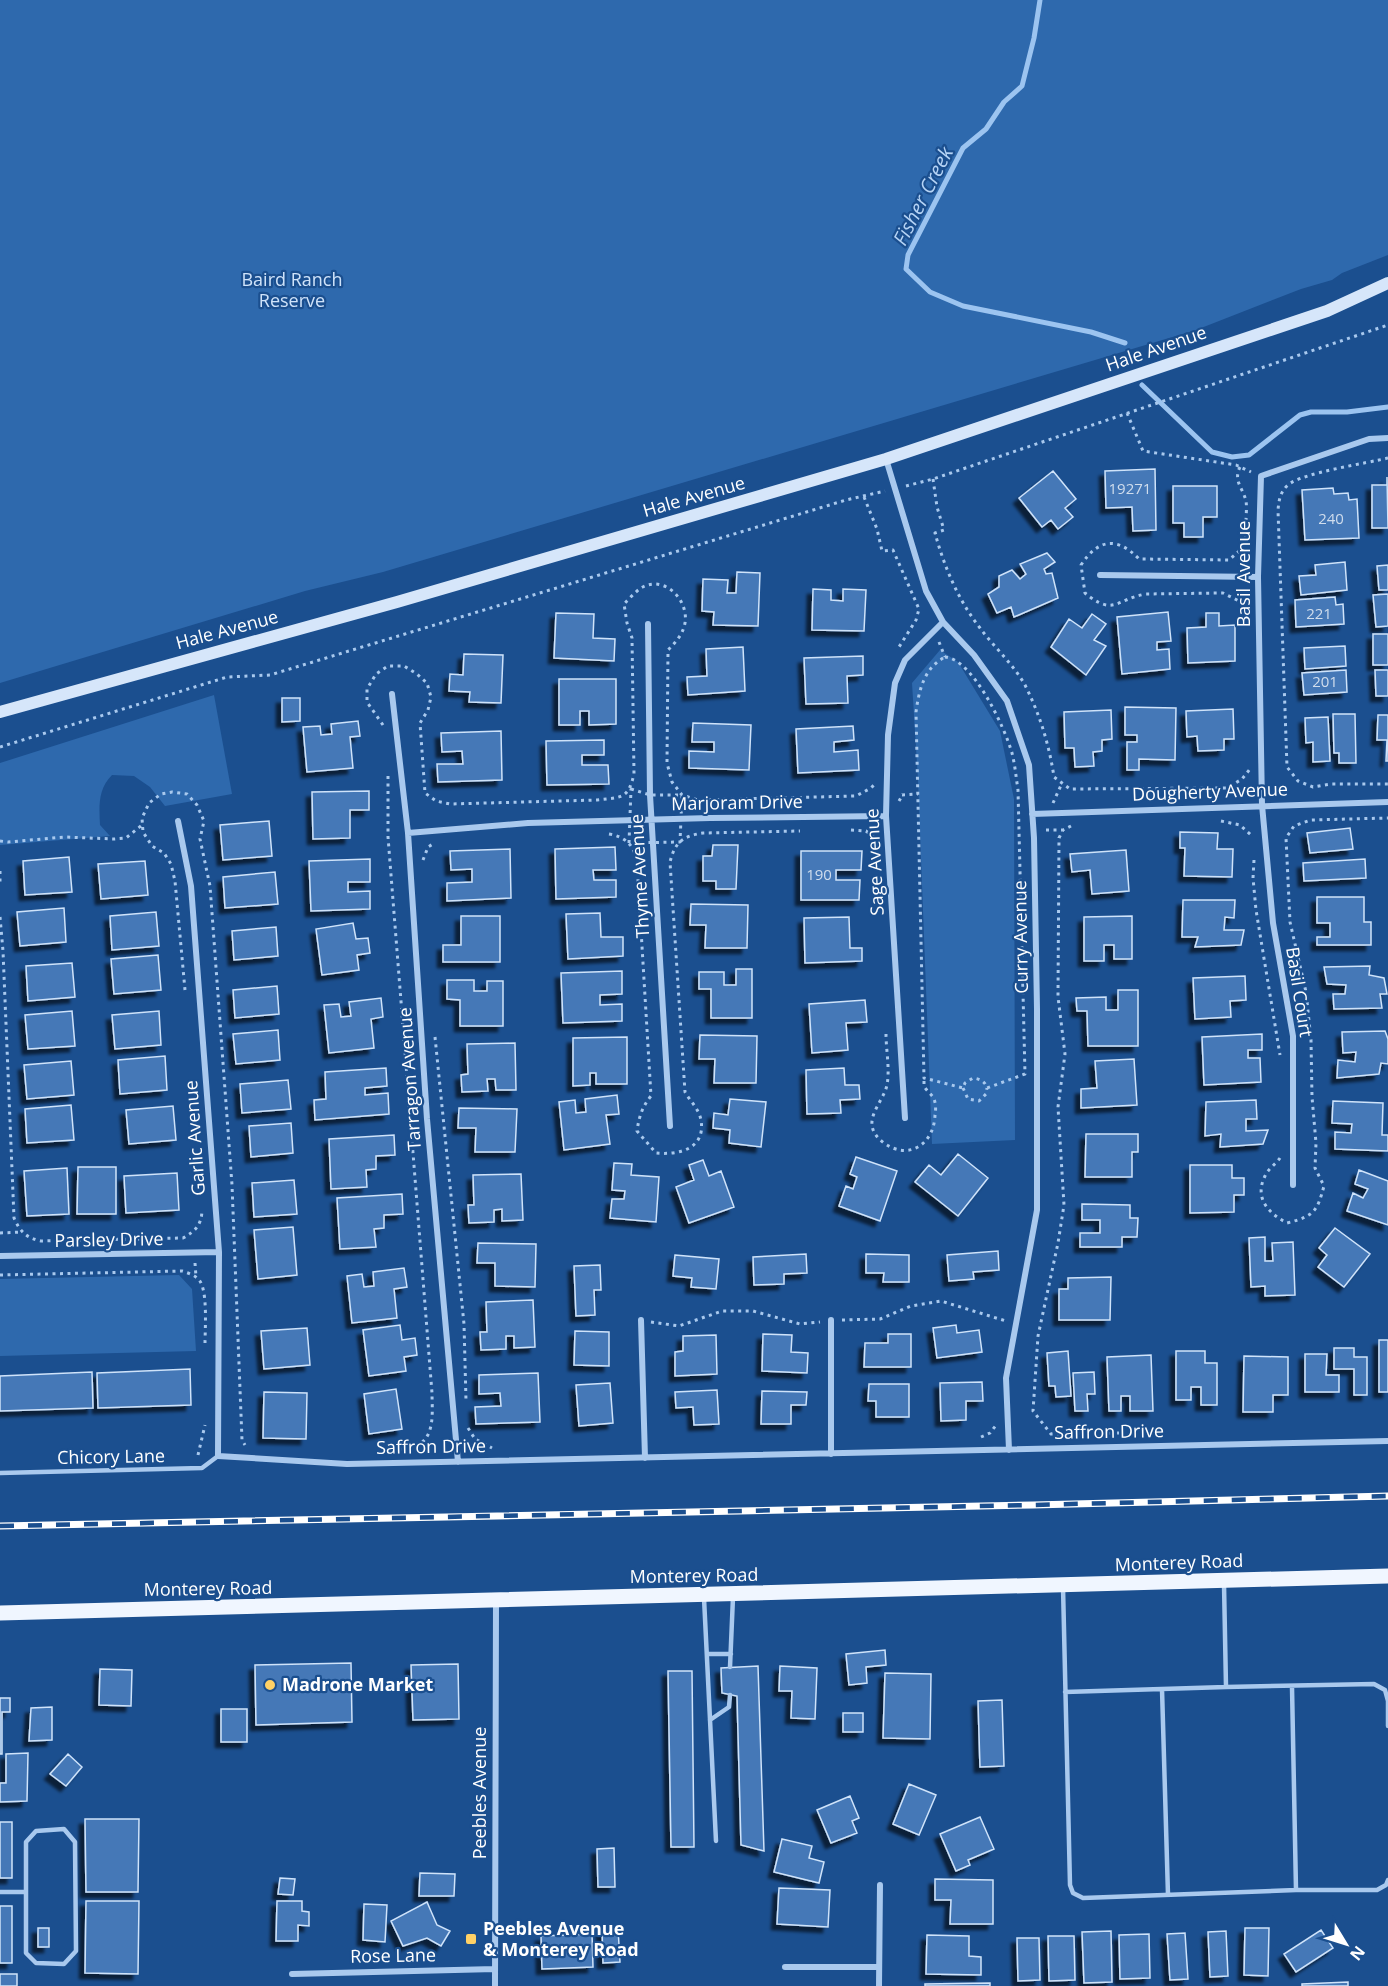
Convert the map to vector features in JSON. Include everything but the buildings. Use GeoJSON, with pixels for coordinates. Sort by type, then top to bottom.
{"type":"FeatureCollection","features":[{"type":"Feature","properties":{"kind":"main road","name":"Hale Avenue"},"geometry":{"type":"LineString","coordinates":[[0,712],[409,599],[886,459],[1327,311],[1388,283]]}},
{"type":"Feature","properties":{"kind":"main road","name":"Monterey Road"},"geometry":{"type":"LineString","coordinates":[[0,1613],[1388,1576]]}},
{"type":"Feature","properties":{"kind":"street"},"geometry":{"type":"LineString","coordinates":[[1261,476],[1369,439],[1388,438]]}},
{"type":"Feature","properties":{"kind":"street","name":"Curry Avenue"},"geometry":{"type":"LineString","coordinates":[[886,459],[926,591],[943,622],[974,655],[1007,701],[1029,765],[1037,1009],[1037,1210],[1006,1378],[1009,1449]]}},
{"type":"Feature","properties":{"kind":"street","name":"Basil Avenue"},"geometry":{"type":"LineString","coordinates":[[1261,476],[1258,577],[1262,805]]}},
{"type":"Feature","properties":{"kind":"street"},"geometry":{"type":"LineString","coordinates":[[1100,575],[1258,577]]}},
{"type":"Feature","properties":{"kind":"street","name":"Sage Avenue"},"geometry":{"type":"LineString","coordinates":[[905,1118],[886,816],[888,735],[895,683],[905,660],[943,622]]}},
{"type":"Feature","properties":{"kind":"street","name":"Thyme Avenue"},"geometry":{"type":"LineString","coordinates":[[648,624],[651,819],[670,1126]]}},
{"type":"Feature","properties":{"kind":"street","name":"Tarragon Avenue"},"geometry":{"type":"LineString","coordinates":[[392,694],[408,833],[427,1119],[458,1462]]}},
{"type":"Feature","properties":{"kind":"street","name":"Dougherty Avenue"},"geometry":{"type":"LineString","coordinates":[[1032,814],[1388,802]]}},
{"type":"Feature","properties":{"kind":"street","name":"Basil Court"},"geometry":{"type":"LineString","coordinates":[[1262,805],[1273,923],[1293,1036],[1293,1185]]}},
{"type":"Feature","properties":{"kind":"street","name":"Marjoram Drive"},"geometry":{"type":"LineString","coordinates":[[408,833],[528,823],[886,816]]}},
{"type":"Feature","properties":{"kind":"street","name":"Garlic Avenue"},"geometry":{"type":"LineString","coordinates":[[178,821],[191,886],[219,1252],[218,1456]]}},
{"type":"Feature","properties":{"kind":"street"},"geometry":{"type":"LineString","coordinates":[[0,1249],[1,1256]]}},
{"type":"Feature","properties":{"kind":"street","name":"Parsley Drive"},"geometry":{"type":"LineString","coordinates":[[1,1256],[219,1252]]}},
{"type":"Feature","properties":{"kind":"street"},"geometry":{"type":"LineString","coordinates":[[641,1320],[645,1458]]}},
{"type":"Feature","properties":{"kind":"street"},"geometry":{"type":"LineString","coordinates":[[831,1320],[831,1454]]}},
{"type":"Feature","properties":{"kind":"street","name":"Saffron Drive"},"geometry":{"type":"LineString","coordinates":[[218,1456],[347,1464],[1388,1441]]}},
{"type":"Feature","properties":{"kind":"street","name":"Peebles Avenue"},"geometry":{"type":"LineString","coordinates":[[495,1986],[496,1600]]}},
{"type":"Feature","properties":{"kind":"street"},"geometry":{"type":"LineString","coordinates":[[879,1986],[880,1885]]}},
{"type":"Feature","properties":{"kind":"street"},"geometry":{"type":"LineString","coordinates":[[785,1967],[879,1967]]}},
{"type":"Feature","properties":{"kind":"street","name":"Rose Lane"},"geometry":{"type":"LineString","coordinates":[[292,1974],[495,1969]]}},
{"type":"Feature","properties":{"kind":"lane","name":"Chicory Lane"},"geometry":{"type":"LineString","coordinates":[[0,1473],[202,1468],[218,1456]]}},
{"type":"Feature","properties":{"kind":"lane"},"geometry":{"type":"LineString","coordinates":[[1224,1581],[1226,1687]]}},
{"type":"Feature","properties":{"kind":"lane"},"geometry":{"type":"LineString","coordinates":[[1062,1586],[1070,1885],[1073,1893],[1083,1898],[1296,1890],[1377,1890],[1387,1885]]}},
{"type":"Feature","properties":{"kind":"lane"},"geometry":{"type":"LineString","coordinates":[[730,1667],[733,1594]]}},
{"type":"Feature","properties":{"kind":"lane"},"geometry":{"type":"LineString","coordinates":[[704,1595],[716,1841]]}},
{"type":"Feature","properties":{"kind":"lane"},"geometry":{"type":"LineString","coordinates":[[707,1654],[731,1654]]}},
{"type":"Feature","properties":{"kind":"lane"},"geometry":{"type":"LineString","coordinates":[[1065,1692],[1374,1684],[1385,1690],[1388,1701],[1388,1726]]}},
{"type":"Feature","properties":{"kind":"lane"},"geometry":{"type":"LineString","coordinates":[[1292,1687],[1296,1890]]}},
{"type":"Feature","properties":{"kind":"lane"},"geometry":{"type":"LineString","coordinates":[[1162,1689],[1168,1895]]}},
{"type":"Feature","properties":{"kind":"lane"},"geometry":{"type":"LineString","coordinates":[[710,1720],[729,1707],[730,1695]]}},
{"type":"Feature","properties":{"kind":"lane"},"geometry":{"type":"LineString","coordinates":[[64,1829],[75,1842],[76,1951],[64,1964],[36,1963],[26,1953],[26,1892],[26,1842],[36,1831],[64,1829]]}},
{"type":"Feature","properties":{"kind":"lane"},"geometry":{"type":"LineString","coordinates":[[0,1892],[26,1892]]}},
{"type":"Feature","properties":{"kind":"path"},"geometry":{"type":"LineString","coordinates":[[1251,767],[1242,779],[1227,788],[1070,789],[1054,777],[1049,744],[1024,684],[1006,658],[979,627],[960,597],[941,554],[935,533],[944,530],[937,507],[933,479],[1388,325]]}},
{"type":"Feature","properties":{"kind":"path"},"geometry":{"type":"LineString","coordinates":[[1127,413],[1143,451],[1240,467],[1261,476]]}},
{"type":"Feature","properties":{"kind":"path"},"geometry":{"type":"LineString","coordinates":[[1388,458],[1334,469],[1289,483],[1280,496],[1278,510],[1287,767],[1298,782],[1313,788],[1331,784],[1388,784]]}},
{"type":"Feature","properties":{"kind":"path"},"geometry":{"type":"LineString","coordinates":[[1240,467],[1237,473],[1239,488],[1246,501],[1246,537],[1239,550],[1228,560],[1139,560],[1129,549],[1116,543],[1103,544],[1090,551],[1081,565],[1081,581],[1084,594],[1096,603],[1109,607],[1146,594],[1223,593],[1239,601],[1248,615]]}},
{"type":"Feature","properties":{"kind":"path"},"geometry":{"type":"LineString","coordinates":[[0,747],[227,677],[259,676],[281,672],[864,497]]}},
{"type":"Feature","properties":{"kind":"path"},"geometry":{"type":"LineString","coordinates":[[886,1025],[887,1084],[884,1095],[876,1104],[872,1118],[873,1129],[881,1140],[891,1147],[910,1150],[923,1143],[932,1134],[936,1110],[934,1098],[924,1086],[916,712],[919,692],[927,673],[934,663],[945,657],[953,658],[986,694],[1012,753],[1018,790],[1026,1084]]}},
{"type":"Feature","properties":{"kind":"path"},"geometry":{"type":"LineString","coordinates":[[186,996],[175,882],[171,864],[164,854],[152,846],[143,832],[142,825],[142,818],[150,803],[161,794],[172,792],[187,794],[197,805],[204,820],[200,839],[210,886],[223,1049],[233,1197],[242,1440],[247,1449]]}},
{"type":"Feature","properties":{"kind":"path"},"geometry":{"type":"LineString","coordinates":[[1281,1150],[1280,1159],[1265,1174],[1260,1192],[1263,1203],[1273,1216],[1287,1223],[1304,1219],[1319,1206],[1324,1186],[1315,1168],[1311,1040],[1306,992],[1290,922],[1286,838],[1294,826],[1311,820],[1388,818]]}},
{"type":"Feature","properties":{"kind":"path"},"geometry":{"type":"LineString","coordinates":[[1220,821],[1240,825],[1251,834],[1252,844]]}},
{"type":"Feature","properties":{"kind":"path"},"geometry":{"type":"LineString","coordinates":[[1078,823],[1064,830],[1059,838],[1058,998],[1065,1054],[1058,1107],[1064,1205],[1038,1336],[1033,1411],[1051,1434],[1122,1433]]}},
{"type":"Feature","properties":{"kind":"path"},"geometry":{"type":"LineString","coordinates":[[0,841],[65,837],[126,838],[142,825]]}},
{"type":"Feature","properties":{"kind":"path"},"geometry":{"type":"LineString","coordinates":[[840,830],[866,831],[882,845]]}},
{"type":"Feature","properties":{"kind":"path"},"geometry":{"type":"LineString","coordinates":[[599,834],[622,837],[636,852],[651,1096],[639,1116],[637,1131],[656,1153],[673,1154],[687,1151],[697,1141],[701,1131],[701,1119],[685,1092],[670,862],[673,851],[688,835],[806,831]]}},
{"type":"Feature","properties":{"kind":"path"},"geometry":{"type":"LineString","coordinates":[[379,1450],[413,1448],[425,1440],[432,1424],[432,1393],[388,837]]}},
{"type":"Feature","properties":{"kind":"path"},"geometry":{"type":"LineString","coordinates":[[422,867],[428,847],[436,841]]}},
{"type":"Feature","properties":{"kind":"path"},"geometry":{"type":"LineString","coordinates":[[1254,854],[1253,878],[1256,910],[1280,1056]]}},
{"type":"Feature","properties":{"kind":"path"},"geometry":{"type":"LineString","coordinates":[[0,871],[0,885]]}},
{"type":"Feature","properties":{"kind":"path"},"geometry":{"type":"LineString","coordinates":[[0,917],[14,1218],[19,1230],[30,1239],[41,1241],[183,1238],[194,1232],[202,1220],[202,1206]]}},
{"type":"Feature","properties":{"kind":"path"},"geometry":{"type":"LineString","coordinates":[[435,1036],[464,1324],[466,1405]]}},
{"type":"Feature","properties":{"kind":"path"},"geometry":{"type":"LineString","coordinates":[[987,1088],[1026,1074]]}},
{"type":"Feature","properties":{"kind":"path"},"geometry":{"type":"LineString","coordinates":[[924,1078],[963,1088]]}},
{"type":"Feature","properties":{"kind":"path"},"geometry":{"type":"LineString","coordinates":[[973,1078],[986,1083],[987,1088],[986,1094],[979,1101],[968,1099],[963,1088],[965,1083],[973,1078]]}},
{"type":"Feature","properties":{"kind":"path"},"geometry":{"type":"LineString","coordinates":[[0,1233],[23,1232]]}},
{"type":"Feature","properties":{"kind":"path"},"geometry":{"type":"LineString","coordinates":[[0,1275],[182,1271],[191,1274],[200,1281],[204,1292],[205,1348]]}},
{"type":"Feature","properties":{"kind":"path"},"geometry":{"type":"LineString","coordinates":[[1006,1329],[1008,1321]]}},
{"type":"Feature","properties":{"kind":"path"},"geometry":{"type":"LineString","coordinates":[[198,1455],[206,1415]]}},
{"type":"Feature","properties":{"kind":"path"},"geometry":{"type":"LineString","coordinates":[[979,1438],[990,1433],[998,1423]]}},
{"type":"Feature","properties":{"kind":"path"},"geometry":{"type":"LineString","coordinates":[[466,1425],[475,1439],[490,1448],[500,1448]]}},
{"type":"Feature","properties":{"kind":"green space","name":"Baird Ranch Reserve"},"geometry":{"type":"Polygon","coordinates":[[[0,0],[1388,0],[1388,255],[1342,273],[1332,280],[1301,289],[1196,330],[383,572],[305,591],[0,683],[0,0]]]}},
{"type":"Feature","properties":{"kind":"green space"},"geometry":{"type":"Polygon","coordinates":[[[940,650],[958,662],[1000,731],[1014,799],[1015,1140],[932,1144],[912,683],[940,650]]]}},
{"type":"Feature","properties":{"kind":"green space"},"geometry":{"type":"Polygon","coordinates":[[[214,695],[232,794],[165,806],[150,787],[134,776],[112,775],[104,786],[100,805],[100,825],[110,836],[0,845],[0,763],[214,695]]]}},
{"type":"Feature","properties":{"kind":"green space"},"geometry":{"type":"Polygon","coordinates":[[[179,1275],[192,1289],[196,1351],[0,1356],[0,1279],[179,1275]]]}},
{"type":"Feature","properties":{"kind":"waterway","name":"Fisher Creek"},"geometry":{"type":"LineString","coordinates":[[1040,0],[1034,38],[1022,86],[1004,102],[986,129],[963,148],[908,255],[906,269],[930,292],[963,306],[1091,332],[1125,343]]}},
{"type":"Feature","properties":{"kind":"waterway","name":"Fisher Creek"},"geometry":{"type":"LineString","coordinates":[[1142,385],[1212,452],[1232,457],[1249,455],[1300,415],[1311,412],[1347,412],[1388,407]]}},
{"type":"Feature","properties":{"kind":"railway"},"geometry":{"type":"LineString","coordinates":[[0,1526],[1388,1496]]}},
{"type":"Feature","properties":{"kind":"place","name":"Madrone Market"},"geometry":{"type":"Point","coordinates":[270,1685]}},
{"type":"Feature","properties":{"kind":"place","name":"Peebles Avenue & Monterey Road"},"geometry":{"type":"Point","coordinates":[471,1939]}}]}
